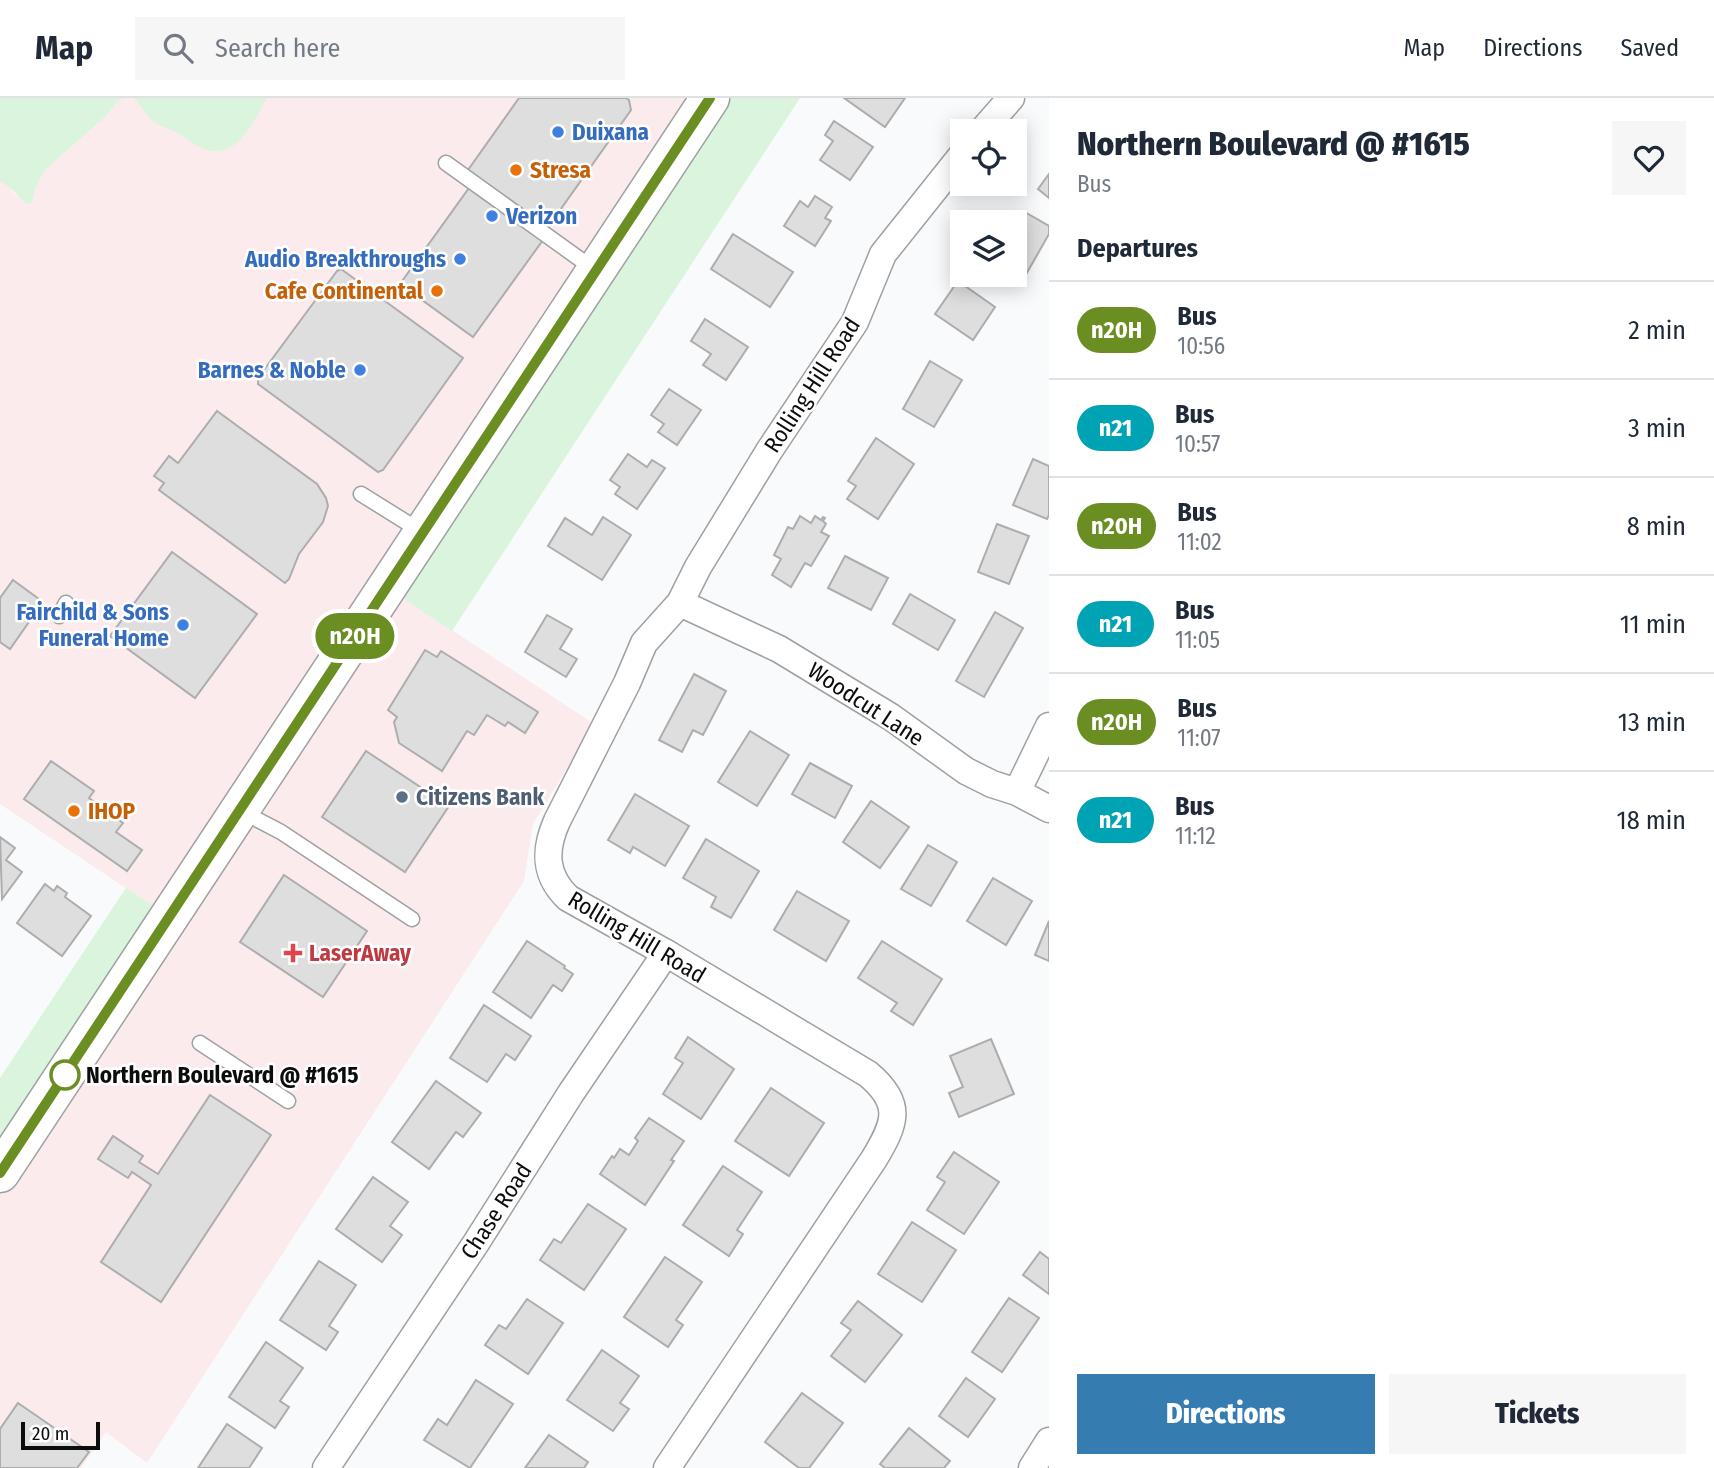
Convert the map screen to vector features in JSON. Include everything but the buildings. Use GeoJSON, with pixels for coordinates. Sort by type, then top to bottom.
{"type":"FeatureCollection","features":[{"type":"Feature","properties":{"kind":"main road"},"geometry":{"type":"LineString","coordinates":[[2,1165],[710,98]]}},
{"type":"Feature","properties":{"kind":"street"},"geometry":{"type":"LineString","coordinates":[[993,119],[1012,98]]}},
{"type":"Feature","properties":{"kind":"street","name":"Rolling Hill Road"},"geometry":{"type":"LineString","coordinates":[[667,1468],[874,1159],[892,1124],[893,1109],[881,1086],[868,1074],[666,953],[568,898],[550,873],[547,855],[549,842],[557,821],[627,684],[644,643],[680,603],[698,567],[769,451],[855,323],[883,254],[950,170]]}},
{"type":"Feature","properties":{"kind":"street","name":"Woodcut Lane"},"geometry":{"type":"LineString","coordinates":[[680,603],[779,649],[891,717],[967,771],[1049,809]]}},
{"type":"Feature","properties":{"kind":"street"},"geometry":{"type":"LineString","coordinates":[[1017,792],[1049,726]]}},
{"type":"Feature","properties":{"kind":"street","name":"Chase Road"},"geometry":{"type":"LineString","coordinates":[[326,1468],[666,953]]}},
{"type":"Feature","properties":{"kind":"street"},"geometry":{"type":"LineString","coordinates":[[1032,1468],[1049,1441]]}},
{"type":"Feature","properties":{"kind":"lane"},"geometry":{"type":"LineString","coordinates":[[446,163],[596,271]]}},
{"type":"Feature","properties":{"kind":"lane"},"geometry":{"type":"LineString","coordinates":[[361,494],[423,533]]}},
{"type":"Feature","properties":{"kind":"lane"},"geometry":{"type":"LineString","coordinates":[[240,810],[281,831],[412,919]]}},
{"type":"Feature","properties":{"kind":"lane"},"geometry":{"type":"LineString","coordinates":[[200,1043],[288,1101]]}},
{"type":"Feature","properties":{"kind":"shaded area"},"geometry":{"type":"Polygon","coordinates":[[[124,98],[133,98],[143,105],[152,121],[188,98],[710,98],[387,587],[594,724],[533,824],[524,881],[147,1463],[106,1432],[81,1468],[0,1468],[0,1173],[169,917],[0,804],[0,182],[7,184],[14,194],[32,203],[36,186],[45,170],[124,98]]]}},
{"type":"Feature","properties":{"kind":"green space"},"geometry":{"type":"Polygon","coordinates":[[[0,98],[124,98],[45,170],[36,186],[32,203],[27,204],[11,188],[0,182],[0,98]]]}},
{"type":"Feature","properties":{"kind":"green space"},"geometry":{"type":"Polygon","coordinates":[[[133,98],[267,98],[250,128],[234,145],[225,150],[214,151],[199,147],[154,122],[133,98]]]}},
{"type":"Feature","properties":{"kind":"green space"},"geometry":{"type":"Polygon","coordinates":[[[711,98],[800,98],[452,631],[387,588],[711,98]]]}},
{"type":"Feature","properties":{"kind":"green space"},"geometry":{"type":"Polygon","coordinates":[[[126,888],[169,916],[0,1173],[0,1078],[126,888]]]}},
{"type":"Feature","properties":{"kind":"bus line","name":"n20H"},"geometry":{"type":"LineString","coordinates":[[0,1173],[710,98]]}},
{"type":"Feature","properties":{"kind":"place","name":"Duixana"},"geometry":{"type":"Point","coordinates":[558,132]}},
{"type":"Feature","properties":{"kind":"place","name":"Stresa"},"geometry":{"type":"Point","coordinates":[516,170]}},
{"type":"Feature","properties":{"kind":"place","name":"Verizon"},"geometry":{"type":"Point","coordinates":[492,216]}},
{"type":"Feature","properties":{"kind":"place","name":"Audio Breakthroughs"},"geometry":{"type":"Point","coordinates":[460,259]}},
{"type":"Feature","properties":{"kind":"place","name":"Cafe Continental"},"geometry":{"type":"Point","coordinates":[437,291]}},
{"type":"Feature","properties":{"kind":"place","name":"Barnes & Noble"},"geometry":{"type":"Point","coordinates":[360,370]}},
{"type":"Feature","properties":{"kind":"place","name":"Fairchild & Sons Funeral Home"},"geometry":{"type":"Point","coordinates":[183,625]}},
{"type":"Feature","properties":{"kind":"place","name":"Citizens Bank"},"geometry":{"type":"Point","coordinates":[402,797]}},
{"type":"Feature","properties":{"kind":"place","name":"IHOP"},"geometry":{"type":"Point","coordinates":[74,811]}},
{"type":"Feature","properties":{"kind":"place","name":"LaserAway"},"geometry":{"type":"Point","coordinates":[293,953]}},
{"type":"Feature","properties":{"kind":"place","name":"Northern Boulevard @ #1615"},"geometry":{"type":"Point","coordinates":[65,1075]}}]}
